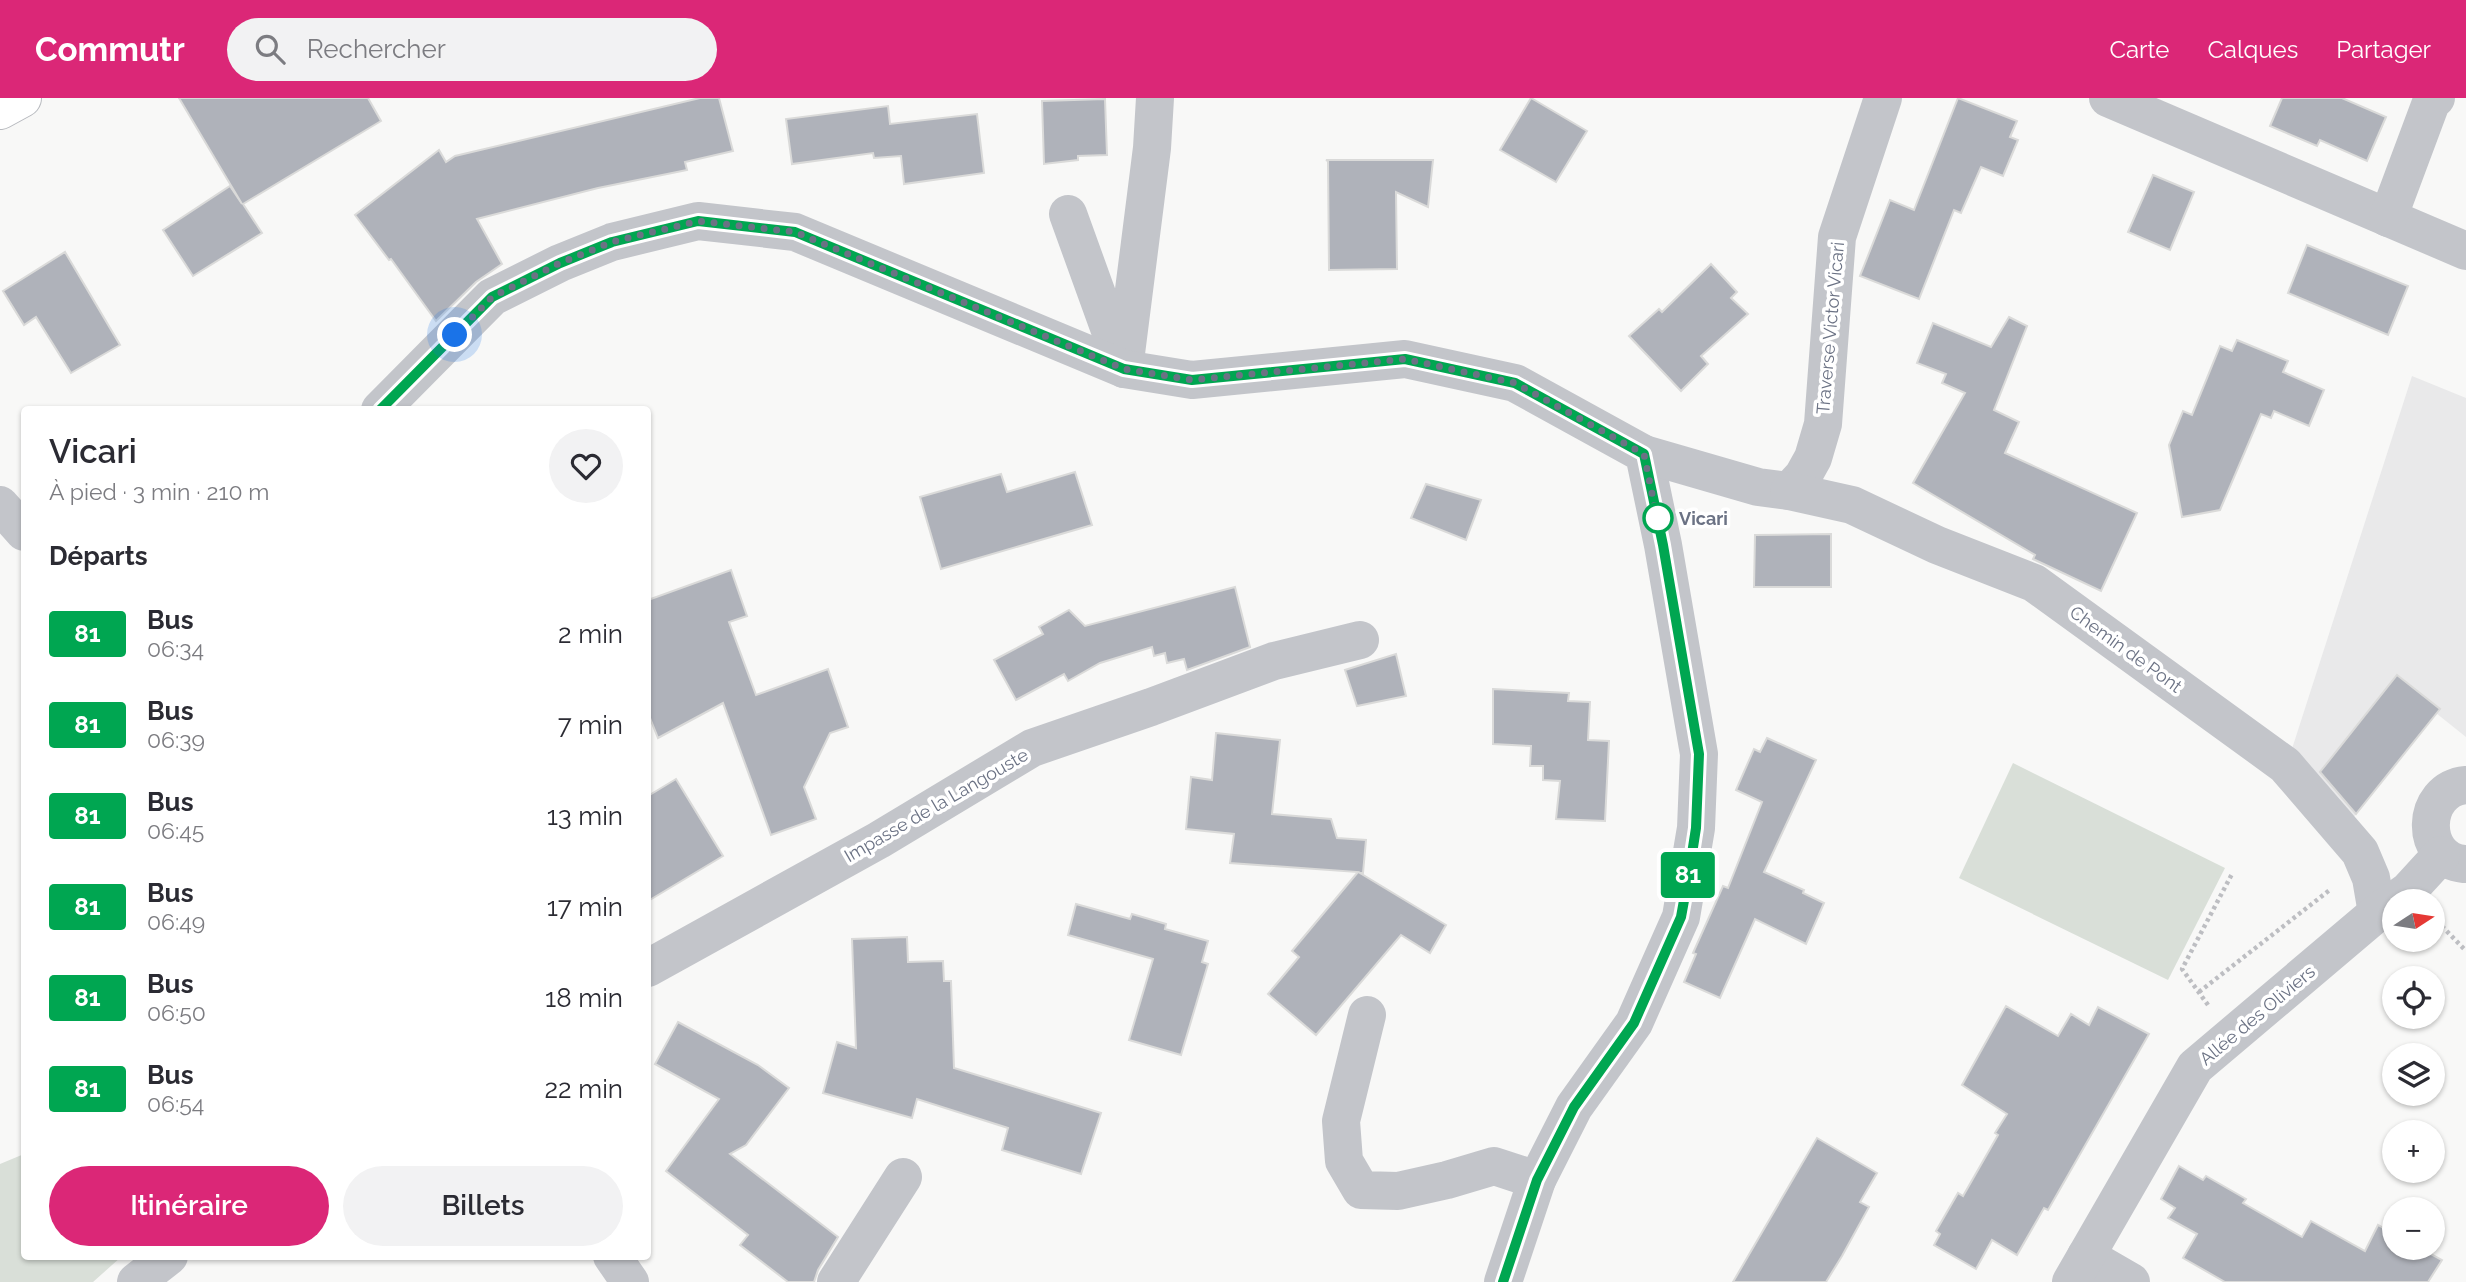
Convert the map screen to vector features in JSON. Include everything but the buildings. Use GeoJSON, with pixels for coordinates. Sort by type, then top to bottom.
{"type":"FeatureCollection","features":[{"type":"Feature","properties":{"kind":"main road"},"geometry":{"type":"LineString","coordinates":[[0,110],[22,98]]}},
{"type":"Feature","properties":{"kind":"street"},"geometry":{"type":"LineString","coordinates":[[1124,369],[1152,148],[1155,98]]}},
{"type":"Feature","properties":{"kind":"street","name":"Traverse Victor Vicari"},"geometry":{"type":"LineString","coordinates":[[1789,491],[1804,476],[1813,458],[1823,424],[1837,236],[1883,98]]}},
{"type":"Feature","properties":{"kind":"street"},"geometry":{"type":"LineString","coordinates":[[2108,98],[2466,251]]}},
{"type":"Feature","properties":{"kind":"street"},"geometry":{"type":"LineString","coordinates":[[2388,218],[2432,100],[2437,98]]}},
{"type":"Feature","properties":{"kind":"street"},"geometry":{"type":"LineString","coordinates":[[2454,98],[2466,103]]}},
{"type":"Feature","properties":{"kind":"street"},"geometry":{"type":"LineString","coordinates":[[1068,215],[1124,369]]}},
{"type":"Feature","properties":{"kind":"street"},"geometry":{"type":"LineString","coordinates":[[384,406],[492,297],[560,263],[612,242],[698,221],[795,232],[1124,369],[1192,380],[1405,359],[1515,383],[1644,454],[1758,487],[1789,491]]}},
{"type":"Feature","properties":{"kind":"street"},"geometry":{"type":"LineString","coordinates":[[1503,1282],[1537,1180],[1574,1107],[1634,1023],[1681,917],[1696,828],[1699,754],[1663,545],[1644,454]]}},
{"type":"Feature","properties":{"kind":"street"},"geometry":{"type":"LineString","coordinates":[[0,483],[21,490]]}},
{"type":"Feature","properties":{"kind":"street","name":"Chemin de Pont"},"geometry":{"type":"LineString","coordinates":[[1789,491],[1852,505],[1937,545],[2034,583],[2286,765],[2360,852],[2371,878],[2377,913]]}},
{"type":"Feature","properties":{"kind":"street"},"geometry":{"type":"LineString","coordinates":[[0,505],[21,530]]}},
{"type":"Feature","properties":{"kind":"street","name":"Impasse de la Langouste"},"geometry":{"type":"LineString","coordinates":[[651,966],[879,840],[1032,748],[1151,708],[1274,661],[1360,640]]}},
{"type":"Feature","properties":{"kind":"street","name":"Allée des Oliviers"},"geometry":{"type":"LineString","coordinates":[[2079,1269],[2195,1068],[2377,913],[2454,860],[2433,840],[2430,824],[2433,806],[2444,792],[2466,785]]}},
{"type":"Feature","properties":{"kind":"street"},"geometry":{"type":"LineString","coordinates":[[1367,1015],[1341,1121],[1344,1161],[1361,1190],[1398,1191],[1494,1166],[1537,1180]]}},
{"type":"Feature","properties":{"kind":"street"},"geometry":{"type":"LineString","coordinates":[[836,1282],[903,1177]]}},
{"type":"Feature","properties":{"kind":"street"},"geometry":{"type":"LineString","coordinates":[[136,1282],[164,1260]]}},
{"type":"Feature","properties":{"kind":"street"},"geometry":{"type":"LineString","coordinates":[[615,1260],[630,1282]]}},
{"type":"Feature","properties":{"kind":"street"},"geometry":{"type":"LineString","coordinates":[[2079,1269],[2131,1282]]}},
{"type":"Feature","properties":{"kind":"path"},"geometry":{"type":"LineString","coordinates":[[2230,1038],[2182,969],[2233,872]]}},
{"type":"Feature","properties":{"kind":"path"},"geometry":{"type":"LineString","coordinates":[[2445,929],[2466,951]]}},
{"type":"Feature","properties":{"kind":"shaded area"},"geometry":{"type":"Polygon","coordinates":[[[2412,376],[2466,398],[2466,737],[2436,713],[2349,823],[2290,755],[2412,376]]]}},
{"type":"Feature","properties":{"kind":"shaded area"},"geometry":{"type":"Polygon","coordinates":[[[2013,763],[2225,868],[2168,980],[1959,878],[2013,763]]]}},
{"type":"Feature","properties":{"kind":"shaded area"},"geometry":{"type":"Polygon","coordinates":[[[21,1155],[21,1260],[118,1260],[93,1282],[0,1282],[0,1164],[21,1155]]]}},
{"type":"Feature","properties":{"kind":"bus line","name":"81"},"geometry":{"type":"LineString","coordinates":[[384,406],[492,297],[560,263],[612,242],[698,221],[795,232],[1124,369],[1192,380],[1405,359],[1515,383],[1644,454],[1663,545],[1699,754],[1696,828],[1689,873],[1681,917],[1634,1023],[1574,1107],[1537,1180],[1503,1282]]}},
{"type":"Feature","properties":{"kind":"place","name":"Vicari"},"geometry":{"type":"Point","coordinates":[1658,518]}},
{"type":"Feature","properties":{"kind":"route"},"geometry":{"type":"LineString","coordinates":[[455,335],[492,297],[560,263],[612,242],[698,221],[795,232],[1124,369],[1192,380],[1405,359],[1515,383],[1644,454],[1658,523],[1658,518]]}}]}
